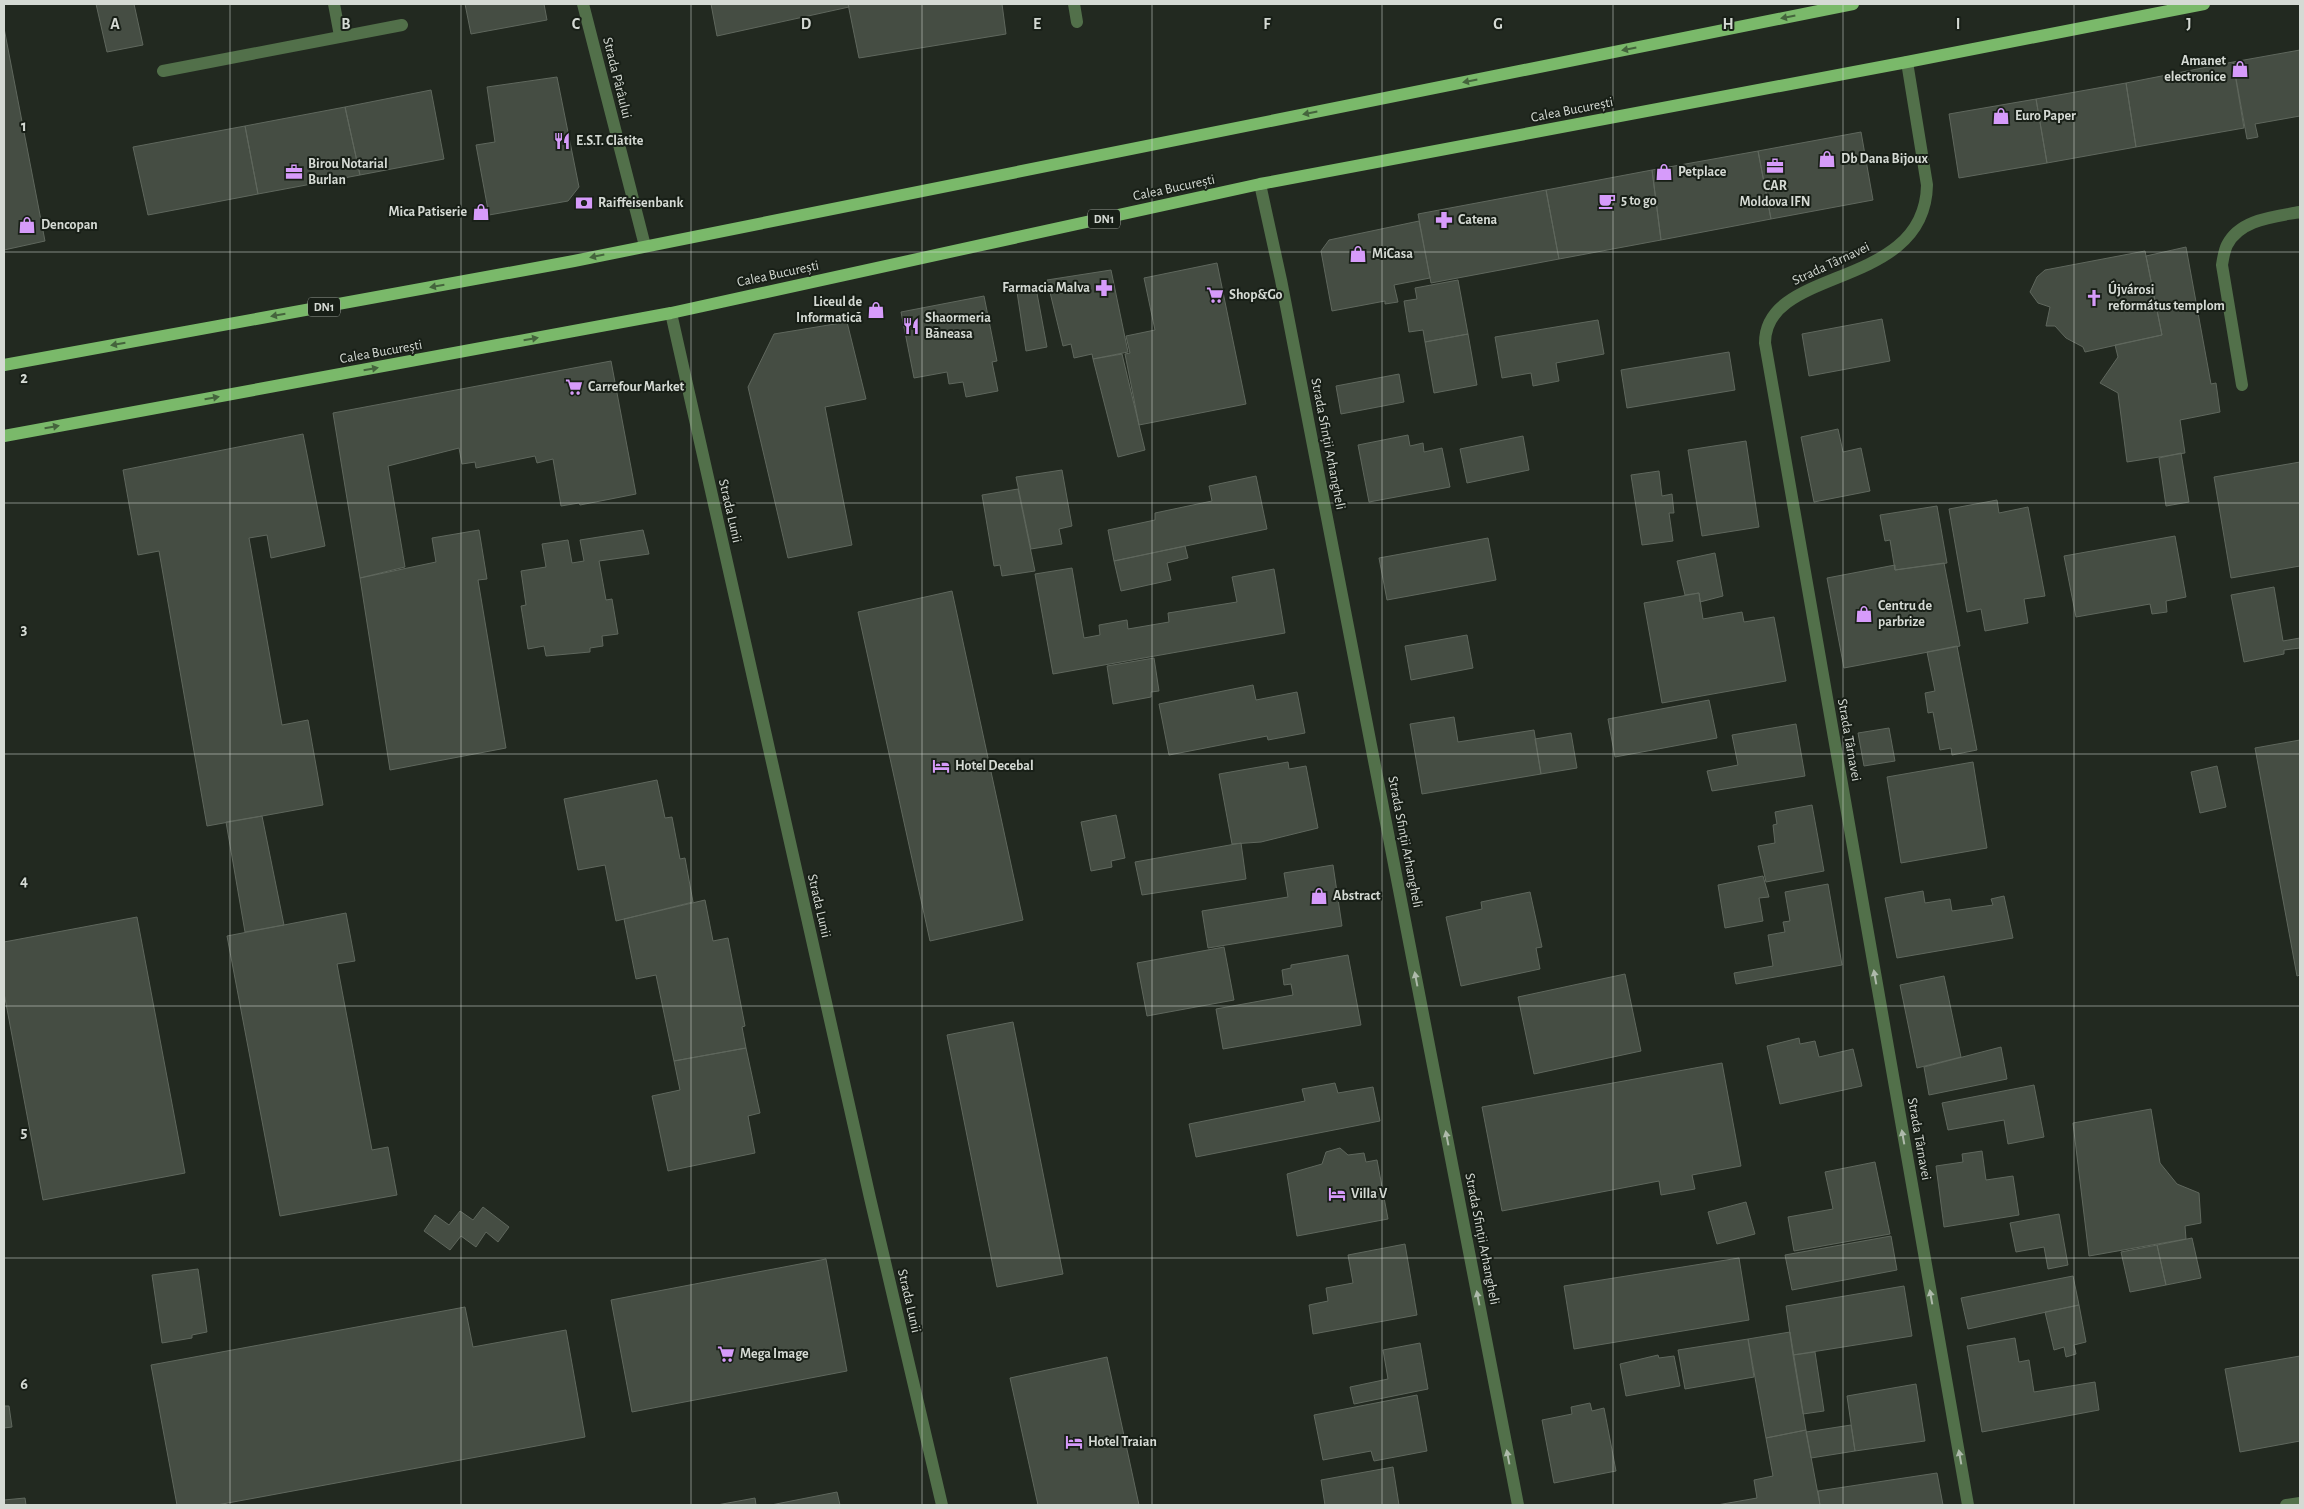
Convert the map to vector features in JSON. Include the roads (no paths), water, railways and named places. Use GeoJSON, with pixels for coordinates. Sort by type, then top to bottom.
{"type":"FeatureCollection","features":[{"type":"Feature","properties":{"kind":"main road","name":"DN1"},"geometry":{"type":"LineString","coordinates":[[4,365],[645,246],[1853,4]]}},
{"type":"Feature","properties":{"kind":"main road","name":"Calea București"},"geometry":{"type":"LineString","coordinates":[[4,436],[670,313],[1260,184],[2204,4]]}},
{"type":"Feature","properties":{"kind":"street"},"geometry":{"type":"LineString","coordinates":[[334,4],[340,36]]}},
{"type":"Feature","properties":{"kind":"street","name":"Strada Pârâului"},"geometry":{"type":"LineString","coordinates":[[583,4],[645,246]]}},
{"type":"Feature","properties":{"kind":"street"},"geometry":{"type":"LineString","coordinates":[[1074,4],[1077,22]]}},
{"type":"Feature","properties":{"kind":"street"},"geometry":{"type":"LineString","coordinates":[[164,71],[402,25]]}},
{"type":"Feature","properties":{"kind":"street","name":"Strada Târnavei"},"geometry":{"type":"LineString","coordinates":[[1907,62],[1927,186],[1927,202],[1922,219],[1909,237],[1895,250],[1811,289],[1782,306],[1768,324],[1765,343],[1968,1505]]}},
{"type":"Feature","properties":{"kind":"street","name":"Strada Sfinții Arhangheli"},"geometry":{"type":"LineString","coordinates":[[1260,184],[1281,280],[1518,1505]]}},
{"type":"Feature","properties":{"kind":"street"},"geometry":{"type":"LineString","coordinates":[[2242,385],[2222,264],[2226,246],[2239,230],[2255,222],[2300,212]]}},
{"type":"Feature","properties":{"kind":"street","name":"Strada Lunii"},"geometry":{"type":"LineString","coordinates":[[670,313],[870,1198],[942,1505]]}},
{"type":"Feature","properties":{"kind":"street"},"geometry":{"type":"LineString","coordinates":[[2286,1505],[2300,1503]]}},
{"type":"Feature","properties":{"kind":"place","name":"Amanet electronice"},"geometry":{"type":"Point","coordinates":[2240,69]}},
{"type":"Feature","properties":{"kind":"place","name":"Euro Paper"},"geometry":{"type":"Point","coordinates":[2001,116]}},
{"type":"Feature","properties":{"kind":"place","name":"E.S.T. Clătite"},"geometry":{"type":"Point","coordinates":[562,141]}},
{"type":"Feature","properties":{"kind":"place","name":"Db Dana Bijoux"},"geometry":{"type":"Point","coordinates":[1827,159]}},
{"type":"Feature","properties":{"kind":"place","name":"CAR Moldova IFN"},"geometry":{"type":"Point","coordinates":[1775,166]}},
{"type":"Feature","properties":{"kind":"place","name":"Birou Notarial Burlan"},"geometry":{"type":"Point","coordinates":[294,172]}},
{"type":"Feature","properties":{"kind":"place","name":"Petplace"},"geometry":{"type":"Point","coordinates":[1664,172]}},
{"type":"Feature","properties":{"kind":"place","name":"5 to go"},"geometry":{"type":"Point","coordinates":[1607,201]}},
{"type":"Feature","properties":{"kind":"place","name":"Raiffeisenbank"},"geometry":{"type":"Point","coordinates":[584,203]}},
{"type":"Feature","properties":{"kind":"place","name":"Mica Patiserie"},"geometry":{"type":"Point","coordinates":[481,212]}},
{"type":"Feature","properties":{"kind":"place","name":"Catena"},"geometry":{"type":"Point","coordinates":[1444,220]}},
{"type":"Feature","properties":{"kind":"place","name":"Dencopan"},"geometry":{"type":"Point","coordinates":[27,225]}},
{"type":"Feature","properties":{"kind":"place","name":"MiCasa"},"geometry":{"type":"Point","coordinates":[1358,254]}},
{"type":"Feature","properties":{"kind":"place","name":"Farmacia Malva"},"geometry":{"type":"Point","coordinates":[1104,288]}},
{"type":"Feature","properties":{"kind":"place","name":"Shop&Go"},"geometry":{"type":"Point","coordinates":[1215,295]}},
{"type":"Feature","properties":{"kind":"place","name":"Újvárosi református templom"},"geometry":{"type":"Point","coordinates":[2094,298]}},
{"type":"Feature","properties":{"kind":"place","name":"Liceul de Informatică"},"geometry":{"type":"Point","coordinates":[876,310]}},
{"type":"Feature","properties":{"kind":"place","name":"Shaormeria Băneasa"},"geometry":{"type":"Point","coordinates":[911,326]}},
{"type":"Feature","properties":{"kind":"place","name":"Carrefour Market"},"geometry":{"type":"Point","coordinates":[574,387]}},
{"type":"Feature","properties":{"kind":"place","name":"Centru de parbrize"},"geometry":{"type":"Point","coordinates":[1864,614]}},
{"type":"Feature","properties":{"kind":"place","name":"Hotel Decebal"},"geometry":{"type":"Point","coordinates":[941,766]}},
{"type":"Feature","properties":{"kind":"place","name":"Abstract"},"geometry":{"type":"Point","coordinates":[1319,896]}},
{"type":"Feature","properties":{"kind":"place","name":"Villa V"},"geometry":{"type":"Point","coordinates":[1337,1194]}},
{"type":"Feature","properties":{"kind":"place","name":"Mega Image"},"geometry":{"type":"Point","coordinates":[726,1354]}},
{"type":"Feature","properties":{"kind":"place","name":"Hotel Traian"},"geometry":{"type":"Point","coordinates":[1074,1442]}}]}
